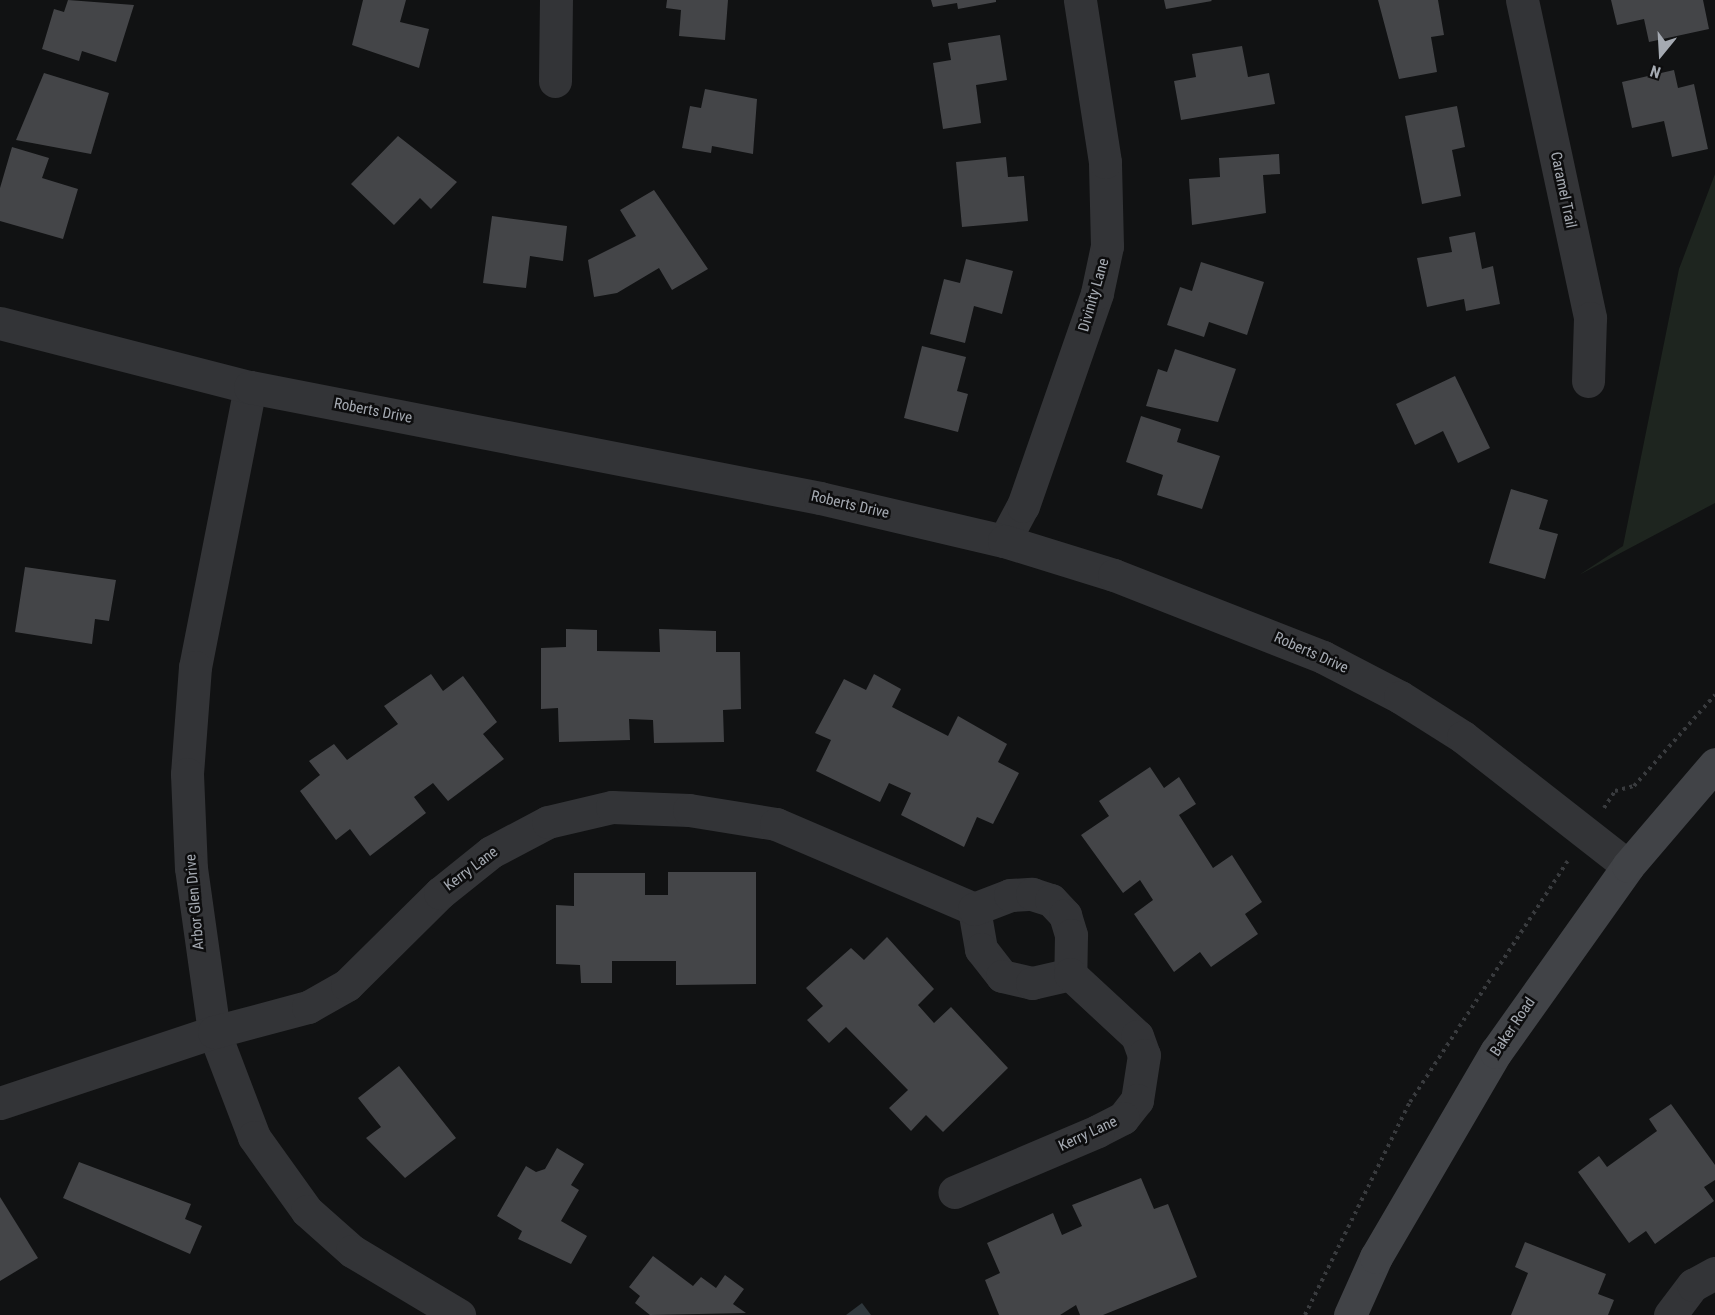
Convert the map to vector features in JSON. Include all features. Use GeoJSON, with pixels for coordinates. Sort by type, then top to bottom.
{"type":"FeatureCollection","features":[{"type":"Feature","properties":{"kind":"main road","name":"Baker Road"},"geometry":{"type":"LineString","coordinates":[[1350,1315],[1376,1257],[1453,1119],[1628,866],[1715,764]]}},
{"type":"Feature","properties":{"kind":"street"},"geometry":{"type":"LineString","coordinates":[[555,81],[556,0]]}},
{"type":"Feature","properties":{"kind":"street","name":"Divinity Lane"},"geometry":{"type":"LineString","coordinates":[[1004,541],[1023,506],[1097,293],[1107,246],[1105,162],[1080,0]]}},
{"type":"Feature","properties":{"kind":"street","name":"Caramel Trail"},"geometry":{"type":"LineString","coordinates":[[1522,0],[1590,318],[1588,381]]}},
{"type":"Feature","properties":{"kind":"street","name":"Roberts Drive"},"geometry":{"type":"LineString","coordinates":[[0,323],[250,387],[820,498],[1004,541],[1114,575],[1323,657],[1463,737],[1628,866]]}},
{"type":"Feature","properties":{"kind":"street","name":"Arbor Glen Drive"},"geometry":{"type":"LineString","coordinates":[[250,387],[197,656],[187,774],[192,880],[214,1032],[254,1137],[307,1211],[352,1251],[459,1315]]}},
{"type":"Feature","properties":{"kind":"street","name":"Kerry Lane"},"geometry":{"type":"LineString","coordinates":[[0,1104],[214,1032],[308,1007],[347,985],[440,893],[491,852],[548,822],[612,807],[689,810],[776,824],[974,909]]}},
{"type":"Feature","properties":{"kind":"street"},"geometry":{"type":"LineString","coordinates":[[1010,895],[1051,900],[1065,915],[1071,935],[1070,974],[1032,983],[1002,976],[981,949],[974,909],[1010,895]]}},
{"type":"Feature","properties":{"kind":"street","name":"Kerry Lane"},"geometry":{"type":"LineString","coordinates":[[954,1192],[1098,1131],[1123,1118],[1137,1100],[1144,1055],[1137,1036],[1070,974]]}},
{"type":"Feature","properties":{"kind":"street"},"geometry":{"type":"LineString","coordinates":[[1670,1315],[1693,1286],[1715,1273]]}},
{"type":"Feature","properties":{"kind":"path"},"geometry":{"type":"LineString","coordinates":[[1305,1315],[1410,1102],[1587,833],[1616,792],[1634,786],[1715,695]]}},
{"type":"Feature","properties":{"kind":"shaded area"},"geometry":{"type":"Polygon","coordinates":[[[1715,174],[1715,503],[1579,575],[1623,546],[1679,269],[1715,174]]]}},
{"type":"Feature","properties":{"kind":"shaded area"},"geometry":{"type":"Polygon","coordinates":[[[862,1303],[871,1315],[846,1315],[862,1303]]]}},
{"type":"Feature","properties":{"kind":"building"},"geometry":{"type":"Polygon","coordinates":[[[68,0],[134,5],[116,62],[82,51],[79,61],[42,49],[54,9],[64,12],[68,0]]]}},
{"type":"Feature","properties":{"kind":"building"},"geometry":{"type":"Polygon","coordinates":[[[363,0],[406,0],[400,22],[429,29],[419,68],[352,45],[363,0]]]}},
{"type":"Feature","properties":{"kind":"building"},"geometry":{"type":"Polygon","coordinates":[[[667,0],[728,0],[725,40],[679,36],[681,10],[666,8],[667,0]]]}},
{"type":"Feature","properties":{"kind":"building"},"geometry":{"type":"Polygon","coordinates":[[[931,0],[996,0],[996,2],[958,9],[957,3],[933,7],[931,0]]]}},
{"type":"Feature","properties":{"kind":"building"},"geometry":{"type":"Polygon","coordinates":[[[1164,0],[1211,0],[1212,1],[1166,9],[1164,0]]]}},
{"type":"Feature","properties":{"kind":"building"},"geometry":{"type":"Polygon","coordinates":[[[1378,0],[1438,0],[1444,35],[1431,37],[1437,72],[1399,79],[1378,0]]]}},
{"type":"Feature","properties":{"kind":"building"},"geometry":{"type":"Polygon","coordinates":[[[1611,0],[1703,0],[1709,29],[1649,42],[1644,19],[1617,25],[1611,0]]]}},
{"type":"Feature","properties":{"kind":"building"},"geometry":{"type":"Polygon","coordinates":[[[1000,35],[1007,80],[976,85],[981,123],[943,129],[933,63],[951,60],[948,43],[1000,35]]]}},
{"type":"Feature","properties":{"kind":"building"},"geometry":{"type":"Polygon","coordinates":[[[1242,46],[1248,77],[1269,73],[1275,104],[1181,120],[1174,81],[1196,77],[1192,54],[1242,46]]]}},
{"type":"Feature","properties":{"kind":"building"},"geometry":{"type":"Polygon","coordinates":[[[1674,70],[1678,88],[1694,84],[1708,149],[1672,157],[1664,121],[1632,128],[1622,82],[1674,70]]]}},
{"type":"Feature","properties":{"kind":"building"},"geometry":{"type":"Polygon","coordinates":[[[44,73],[109,93],[91,154],[16,140],[44,73]]]}},
{"type":"Feature","properties":{"kind":"building"},"geometry":{"type":"Polygon","coordinates":[[[705,89],[757,99],[753,154],[712,146],[711,153],[682,148],[690,106],[701,108],[705,89]]]}},
{"type":"Feature","properties":{"kind":"building"},"geometry":{"type":"Polygon","coordinates":[[[1457,106],[1465,147],[1452,150],[1461,196],[1422,204],[1405,116],[1457,106]]]}},
{"type":"Feature","properties":{"kind":"building"},"geometry":{"type":"Polygon","coordinates":[[[398,136],[457,182],[431,209],[420,198],[394,225],[351,184],[398,136]]]}},
{"type":"Feature","properties":{"kind":"building"},"geometry":{"type":"Polygon","coordinates":[[[12,147],[49,158],[42,178],[78,189],[63,239],[0,221],[0,188],[12,147]]]}},
{"type":"Feature","properties":{"kind":"building"},"geometry":{"type":"Polygon","coordinates":[[[1279,154],[1280,174],[1263,175],[1266,213],[1192,225],[1189,179],[1220,177],[1219,158],[1279,154]]]}},
{"type":"Feature","properties":{"kind":"building"},"geometry":{"type":"Polygon","coordinates":[[[1006,157],[1008,177],[1024,176],[1028,221],[962,227],[956,162],[1006,157]]]}},
{"type":"Feature","properties":{"kind":"building"},"geometry":{"type":"Polygon","coordinates":[[[654,190],[708,269],[672,290],[659,268],[617,293],[594,297],[588,260],[636,236],[620,210],[654,190]]]}},
{"type":"Feature","properties":{"kind":"building"},"geometry":{"type":"Polygon","coordinates":[[[492,216],[567,226],[563,261],[530,256],[526,288],[483,283],[492,216]]]}},
{"type":"Feature","properties":{"kind":"building"},"geometry":{"type":"Polygon","coordinates":[[[1475,232],[1482,269],[1493,266],[1500,304],[1466,311],[1464,299],[1427,307],[1417,258],[1452,252],[1449,237],[1475,232]]]}},
{"type":"Feature","properties":{"kind":"building"},"geometry":{"type":"Polygon","coordinates":[[[966,259],[1013,271],[1002,314],[974,306],[965,343],[930,334],[944,279],[960,283],[966,259]]]}},
{"type":"Feature","properties":{"kind":"building"},"geometry":{"type":"Polygon","coordinates":[[[1201,262],[1264,282],[1247,335],[1209,322],[1204,337],[1167,325],[1180,287],[1192,291],[1201,262]]]}},
{"type":"Feature","properties":{"kind":"building"},"geometry":{"type":"Polygon","coordinates":[[[922,346],[966,357],[957,391],[968,394],[958,432],[904,418],[922,346]]]}},
{"type":"Feature","properties":{"kind":"building"},"geometry":{"type":"Polygon","coordinates":[[[1175,349],[1236,369],[1218,422],[1146,406],[1158,369],[1167,372],[1175,349]]]}},
{"type":"Feature","properties":{"kind":"building"},"geometry":{"type":"Polygon","coordinates":[[[1455,376],[1490,448],[1458,463],[1443,431],[1415,445],[1396,404],[1455,376]]]}},
{"type":"Feature","properties":{"kind":"building"},"geometry":{"type":"Polygon","coordinates":[[[1141,416],[1181,429],[1177,442],[1220,456],[1202,509],[1157,495],[1163,475],[1126,462],[1141,416]]]}},
{"type":"Feature","properties":{"kind":"building"},"geometry":{"type":"Polygon","coordinates":[[[1511,489],[1548,500],[1539,529],[1558,534],[1545,579],[1489,563],[1511,489]]]}},
{"type":"Feature","properties":{"kind":"building"},"geometry":{"type":"Polygon","coordinates":[[[25,567],[116,580],[109,621],[95,619],[92,644],[15,632],[25,567]]]}},
{"type":"Feature","properties":{"kind":"building"},"geometry":{"type":"Polygon","coordinates":[[[566,629],[597,630],[597,651],[660,652],[659,629],[716,631],[716,652],[740,652],[741,709],[723,710],[724,742],[654,743],[653,720],[629,719],[630,740],[559,742],[558,708],[541,709],[541,648],[566,647],[566,629]]]}},
{"type":"Feature","properties":{"kind":"building"},"geometry":{"type":"Polygon","coordinates":[[[431,674],[443,691],[463,676],[497,722],[483,734],[504,759],[448,801],[433,783],[414,797],[426,813],[370,856],[350,829],[336,840],[300,791],[320,775],[309,761],[334,744],[347,760],[398,724],[384,706],[431,674]]]}},
{"type":"Feature","properties":{"kind":"building"},"geometry":{"type":"Polygon","coordinates":[[[874,674],[901,689],[892,707],[948,736],[958,716],[1007,744],[998,762],[1019,773],[993,824],[977,817],[964,847],[901,815],[911,793],[889,783],[880,802],[816,771],[831,740],[815,733],[844,679],[866,690],[874,674]]]}},
{"type":"Feature","properties":{"kind":"building"},"geometry":{"type":"Polygon","coordinates":[[[1150,767],[1164,788],[1179,777],[1196,804],[1179,815],[1213,868],[1232,855],[1262,902],[1245,914],[1258,934],[1211,967],[1200,952],[1174,972],[1134,914],[1153,900],[1140,880],[1123,893],[1081,835],[1109,816],[1099,801],[1150,767]]]}},
{"type":"Feature","properties":{"kind":"building"},"geometry":{"type":"Polygon","coordinates":[[[668,872],[756,872],[756,984],[676,985],[676,961],[612,961],[612,983],[581,983],[580,965],[556,964],[556,905],[574,906],[574,873],[645,873],[645,895],[668,895],[668,872]]]}},
{"type":"Feature","properties":{"kind":"building"},"geometry":{"type":"Polygon","coordinates":[[[887,937],[934,989],[918,1005],[934,1023],[951,1007],[1008,1068],[943,1132],[926,1115],[911,1131],[889,1108],[908,1090],[846,1027],[829,1043],[807,1020],[823,1006],[806,988],[851,948],[864,960],[887,937]]]}},
{"type":"Feature","properties":{"kind":"building"},"geometry":{"type":"Polygon","coordinates":[[[399,1066],[456,1138],[405,1178],[366,1138],[381,1127],[358,1098],[399,1066]]]}},
{"type":"Feature","properties":{"kind":"building"},"geometry":{"type":"Polygon","coordinates":[[[1671,1104],[1715,1165],[1715,1180],[1704,1187],[1714,1201],[1655,1244],[1646,1231],[1629,1243],[1578,1172],[1599,1156],[1607,1167],[1657,1131],[1649,1119],[1671,1104]]]}},
{"type":"Feature","properties":{"kind":"building"},"geometry":{"type":"Polygon","coordinates":[[[557,1148],[584,1164],[571,1185],[579,1190],[561,1221],[587,1236],[571,1264],[518,1239],[522,1231],[497,1216],[526,1166],[536,1172],[545,1169],[557,1148]]]}},
{"type":"Feature","properties":{"kind":"building"},"geometry":{"type":"Polygon","coordinates":[[[79,1162],[191,1204],[185,1219],[202,1226],[190,1254],[63,1198],[79,1162]]]}},
{"type":"Feature","properties":{"kind":"building"},"geometry":{"type":"Polygon","coordinates":[[[1141,1178],[1154,1209],[1168,1204],[1197,1277],[1103,1315],[1080,1315],[1076,1305],[1060,1315],[999,1315],[985,1280],[1000,1273],[987,1243],[1053,1213],[1062,1235],[1082,1226],[1072,1205],[1141,1178]]]}},
{"type":"Feature","properties":{"kind":"building"},"geometry":{"type":"Polygon","coordinates":[[[0,1197],[38,1258],[0,1281],[0,1197]]]}},
{"type":"Feature","properties":{"kind":"building"},"geometry":{"type":"Polygon","coordinates":[[[1525,1242],[1606,1274],[1598,1294],[1614,1300],[1608,1315],[1511,1315],[1528,1273],[1515,1267],[1525,1242]]]}},
{"type":"Feature","properties":{"kind":"building"},"geometry":{"type":"Polygon","coordinates":[[[653,1256],[693,1286],[701,1277],[716,1288],[725,1275],[744,1289],[733,1304],[746,1313],[650,1315],[635,1303],[640,1296],[629,1287],[653,1256]]]}}]}
